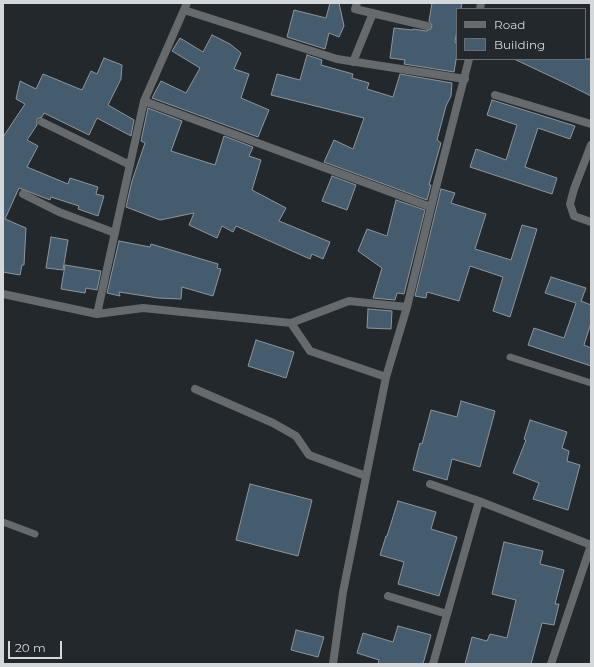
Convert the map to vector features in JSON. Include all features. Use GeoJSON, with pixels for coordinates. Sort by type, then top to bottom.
{"type":"FeatureCollection","features":[{"type":"Feature","properties":{"kind":"street"},"geometry":{"type":"LineString","coordinates":[[357,3],[355,9],[428,26]]}},
{"type":"Feature","properties":{"kind":"street"},"geometry":{"type":"LineString","coordinates":[[97,314],[144,101],[185,7],[337,59],[465,79]]}},
{"type":"Feature","properties":{"kind":"street"},"geometry":{"type":"LineString","coordinates":[[353,62],[373,13]]}},
{"type":"Feature","properties":{"kind":"street"},"geometry":{"type":"LineString","coordinates":[[333,664],[343,592],[386,377],[407,307],[469,60]]}},
{"type":"Feature","properties":{"kind":"street"},"geometry":{"type":"LineString","coordinates":[[495,95],[591,124]]}},
{"type":"Feature","properties":{"kind":"street"},"geometry":{"type":"LineString","coordinates":[[144,101],[431,207]]}},
{"type":"Feature","properties":{"kind":"street"},"geometry":{"type":"LineString","coordinates":[[42,122],[130,165]]}},
{"type":"Feature","properties":{"kind":"street"},"geometry":{"type":"LineString","coordinates":[[591,145],[574,189],[570,204],[574,216],[591,222]]}},
{"type":"Feature","properties":{"kind":"street"},"geometry":{"type":"LineString","coordinates":[[23,194],[59,212],[115,233]]}},
{"type":"Feature","properties":{"kind":"street"},"geometry":{"type":"LineString","coordinates":[[3,294],[97,314],[142,308],[291,323],[350,302],[407,307]]}},
{"type":"Feature","properties":{"kind":"street"},"geometry":{"type":"LineString","coordinates":[[291,323],[310,351],[386,377]]}},
{"type":"Feature","properties":{"kind":"street"},"geometry":{"type":"LineString","coordinates":[[195,389],[273,423],[296,436],[309,455],[366,476]]}},
{"type":"Feature","properties":{"kind":"street"},"geometry":{"type":"LineString","coordinates":[[430,484],[479,501],[591,545],[551,664]]}},
{"type":"Feature","properties":{"kind":"street"},"geometry":{"type":"LineString","coordinates":[[433,664],[479,501]]}},
{"type":"Feature","properties":{"kind":"street"},"geometry":{"type":"LineString","coordinates":[[388,596],[447,614]]}},
{"type":"Feature","properties":{"kind":"lane"},"geometry":{"type":"LineString","coordinates":[[510,357],[591,383]]}},
{"type":"Feature","properties":{"kind":"lane"},"geometry":{"type":"LineString","coordinates":[[3,522],[35,534]]}},
{"type":"Feature","properties":{"kind":"building"},"geometry":{"type":"Polygon","coordinates":[[[330,3],[339,3],[344,26],[339,37],[329,33],[325,49],[287,37],[294,10],[326,18],[330,3]]]}},
{"type":"Feature","properties":{"kind":"building"},"geometry":{"type":"Polygon","coordinates":[[[432,3],[462,3],[461,8],[456,8],[456,60],[454,72],[404,64],[405,60],[390,58],[394,28],[426,31],[431,29],[432,25],[429,21],[432,3]]]}},
{"type":"Feature","properties":{"kind":"building"},"geometry":{"type":"Polygon","coordinates":[[[212,35],[230,44],[241,53],[234,69],[249,74],[241,98],[269,110],[258,137],[152,98],[161,81],[186,93],[200,68],[172,51],[180,38],[203,52],[212,35]]]}},
{"type":"Feature","properties":{"kind":"building"},"geometry":{"type":"Polygon","coordinates":[[[307,55],[322,60],[321,65],[353,74],[352,78],[369,83],[367,89],[393,97],[400,74],[452,83],[451,96],[446,106],[437,140],[441,143],[429,185],[431,185],[427,200],[324,162],[334,140],[353,149],[364,118],[271,95],[277,74],[300,80],[307,55]]]}},
{"type":"Feature","properties":{"kind":"building"},"geometry":{"type":"Polygon","coordinates":[[[104,58],[122,65],[121,79],[108,105],[134,120],[131,136],[97,118],[89,135],[44,113],[42,117],[37,119],[37,125],[27,140],[38,146],[27,167],[68,184],[70,178],[98,187],[96,194],[104,196],[98,216],[78,209],[79,206],[51,197],[50,200],[19,188],[5,219],[26,228],[24,265],[22,265],[20,275],[3,272],[3,137],[25,104],[16,99],[20,81],[36,89],[43,74],[82,90],[91,71],[97,74],[104,58]]]}},
{"type":"Feature","properties":{"kind":"building"},"geometry":{"type":"Polygon","coordinates":[[[591,59],[591,96],[516,60],[591,59]]]}},
{"type":"Feature","properties":{"kind":"building"},"geometry":{"type":"Polygon","coordinates":[[[492,100],[575,126],[570,139],[538,128],[525,167],[557,178],[552,194],[470,167],[476,149],[506,160],[517,125],[487,115],[492,100]]]}},
{"type":"Feature","properties":{"kind":"building"},"geometry":{"type":"Polygon","coordinates":[[[148,108],[182,121],[171,151],[215,165],[224,136],[253,147],[249,156],[261,160],[252,190],[286,208],[279,221],[330,242],[323,259],[312,254],[310,259],[236,226],[233,232],[222,226],[217,238],[189,225],[194,213],[160,220],[126,207],[132,181],[145,143],[141,141],[148,108]]]}},
{"type":"Feature","properties":{"kind":"building"},"geometry":{"type":"Polygon","coordinates":[[[332,176],[356,185],[347,210],[322,201],[332,176]]]}},
{"type":"Feature","properties":{"kind":"building"},"geometry":{"type":"Polygon","coordinates":[[[441,189],[455,193],[451,203],[486,214],[475,249],[511,260],[522,225],[537,229],[510,317],[493,311],[503,277],[470,266],[459,301],[427,292],[426,298],[415,296],[441,189]]]}},
{"type":"Feature","properties":{"kind":"building"},"geometry":{"type":"Polygon","coordinates":[[[396,200],[425,210],[404,294],[397,293],[395,300],[373,298],[382,268],[358,251],[367,229],[387,236],[396,200]]]}},
{"type":"Feature","properties":{"kind":"building"},"geometry":{"type":"Polygon","coordinates":[[[51,237],[68,240],[63,270],[46,268],[51,237]]]}},
{"type":"Feature","properties":{"kind":"building"},"geometry":{"type":"Polygon","coordinates":[[[119,241],[150,247],[151,244],[218,264],[217,268],[221,269],[213,296],[182,287],[181,299],[158,298],[119,292],[120,296],[107,293],[119,241]]]}},
{"type":"Feature","properties":{"kind":"building"},"geometry":{"type":"Polygon","coordinates":[[[65,265],[101,271],[97,290],[86,288],[85,293],[61,289],[65,265]]]}},
{"type":"Feature","properties":{"kind":"building"},"geometry":{"type":"Polygon","coordinates":[[[551,277],[586,288],[581,301],[591,305],[591,323],[584,345],[591,348],[591,366],[528,345],[534,328],[564,338],[576,303],[545,293],[551,277]]]}},
{"type":"Feature","properties":{"kind":"building"},"geometry":{"type":"Polygon","coordinates":[[[368,309],[392,311],[391,329],[367,328],[368,309]]]}},
{"type":"Feature","properties":{"kind":"building"},"geometry":{"type":"Polygon","coordinates":[[[256,340],[294,352],[286,378],[248,366],[256,340]]]}},
{"type":"Feature","properties":{"kind":"building"},"geometry":{"type":"Polygon","coordinates":[[[461,401],[495,411],[480,467],[452,459],[447,480],[413,470],[431,410],[457,417],[461,401]]]}},
{"type":"Feature","properties":{"kind":"building"},"geometry":{"type":"Polygon","coordinates":[[[530,420],[567,432],[562,448],[569,451],[567,461],[580,465],[568,510],[533,499],[539,483],[513,473],[526,440],[524,439],[530,420]]]}},
{"type":"Feature","properties":{"kind":"building"},"geometry":{"type":"Polygon","coordinates":[[[250,484],[312,500],[298,556],[236,540],[250,484]]]}},
{"type":"Feature","properties":{"kind":"building"},"geometry":{"type":"Polygon","coordinates":[[[398,501],[436,512],[431,529],[457,537],[439,596],[398,584],[404,562],[380,555],[398,501]]]}},
{"type":"Feature","properties":{"kind":"building"},"geometry":{"type":"Polygon","coordinates":[[[504,542],[543,551],[540,564],[564,570],[555,604],[559,604],[554,625],[542,623],[531,664],[465,664],[472,637],[487,641],[490,634],[507,638],[516,600],[492,594],[504,542]]]}},
{"type":"Feature","properties":{"kind":"building"},"geometry":{"type":"Polygon","coordinates":[[[398,626],[431,635],[423,664],[378,664],[379,660],[357,653],[363,633],[393,642],[398,626]]]}},
{"type":"Feature","properties":{"kind":"building"},"geometry":{"type":"Polygon","coordinates":[[[296,630],[324,637],[318,657],[291,650],[296,630]]]}}]}
